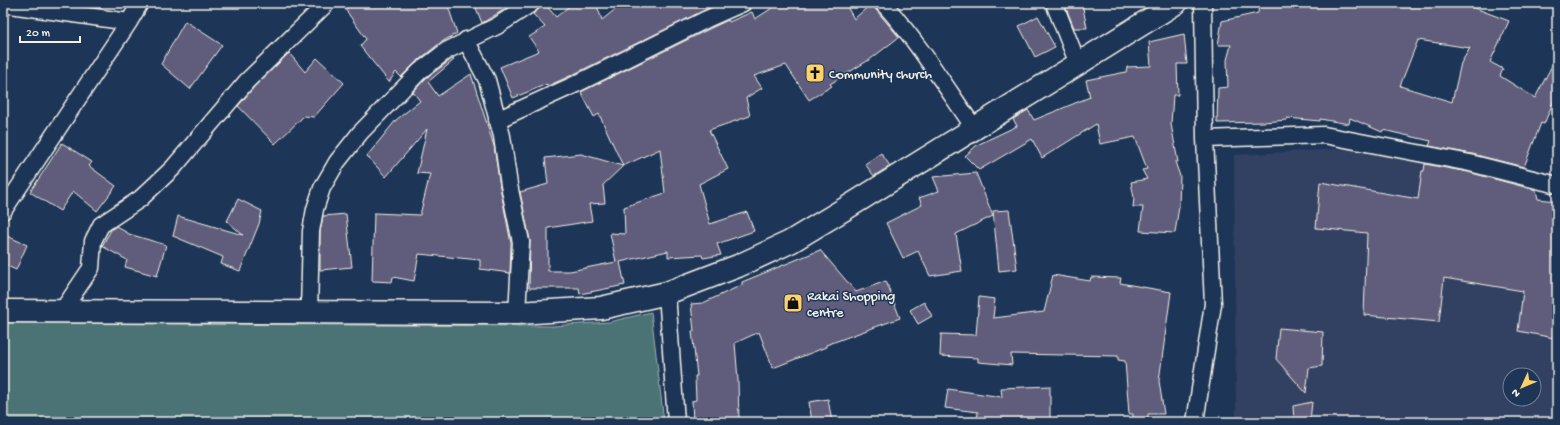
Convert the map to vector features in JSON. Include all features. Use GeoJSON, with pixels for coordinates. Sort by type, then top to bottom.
{"type":"FeatureCollection","features":[{"type":"Feature","properties":{"kind":"street"},"geometry":{"type":"LineString","coordinates":[[3,210],[129,22],[140,3]]}},
{"type":"Feature","properties":{"kind":"street"},"geometry":{"type":"LineString","coordinates":[[62,311],[91,268],[93,241],[101,225],[140,199],[173,168],[247,81],[326,3]]}},
{"type":"Feature","properties":{"kind":"street"},"geometry":{"type":"LineString","coordinates":[[309,313],[311,231],[315,210],[322,188],[337,162],[360,133],[416,76],[446,51],[497,26],[532,3]]}},
{"type":"Feature","properties":{"kind":"street"},"geometry":{"type":"LineString","coordinates":[[497,120],[576,84],[707,19],[743,3]]}},
{"type":"Feature","properties":{"kind":"street"},"geometry":{"type":"LineString","coordinates":[[883,3],[901,23],[922,52],[974,129]]}},
{"type":"Feature","properties":{"kind":"street"},"geometry":{"type":"LineString","coordinates":[[1054,3],[1078,64]]}},
{"type":"Feature","properties":{"kind":"street"},"geometry":{"type":"LineString","coordinates":[[3,311],[517,313],[601,308],[667,293],[738,266],[790,242],[1176,3]]}},
{"type":"Feature","properties":{"kind":"street"},"geometry":{"type":"LineString","coordinates":[[1195,422],[1213,304],[1205,139],[1203,3]]}},
{"type":"Feature","properties":{"kind":"street"},"geometry":{"type":"LineString","coordinates":[[3,4],[129,22]]}},
{"type":"Feature","properties":{"kind":"street"},"geometry":{"type":"LineString","coordinates":[[466,40],[487,80],[502,136],[509,185],[521,242],[517,313]]}},
{"type":"Feature","properties":{"kind":"street"},"geometry":{"type":"LineString","coordinates":[[1205,139],[1324,135],[1470,163],[1557,186]]}},
{"type":"Feature","properties":{"kind":"street"},"geometry":{"type":"LineString","coordinates":[[667,293],[676,422]]}},
{"type":"Feature","properties":{"kind":"shaded area"},"geometry":{"type":"Polygon","coordinates":[[[1370,147],[1557,204],[1557,422],[1236,422],[1234,155],[1370,147]]]}},
{"type":"Feature","properties":{"kind":"green space"},"geometry":{"type":"Polygon","coordinates":[[[651,312],[664,422],[3,422],[3,323],[552,326],[609,322],[651,312]]]}},
{"type":"Feature","properties":{"kind":"building"},"geometry":{"type":"Polygon","coordinates":[[[353,3],[447,3],[457,33],[440,43],[414,64],[401,77],[396,72],[389,82],[360,46],[366,39],[345,9],[353,3]]]}},
{"type":"Feature","properties":{"kind":"building"},"geometry":{"type":"Polygon","coordinates":[[[474,3],[515,3],[482,23],[474,3]]]}},
{"type":"Feature","properties":{"kind":"building"},"geometry":{"type":"Polygon","coordinates":[[[541,3],[544,3],[556,17],[573,3],[596,3],[602,20],[623,3],[714,3],[715,5],[572,75],[548,86],[547,84],[513,98],[500,67],[539,51],[529,37],[545,27],[533,14],[540,8],[541,3]]]}},
{"type":"Feature","properties":{"kind":"building"},"geometry":{"type":"Polygon","coordinates":[[[780,3],[845,3],[854,19],[871,4],[899,37],[872,58],[830,84],[832,86],[809,100],[786,65],[754,76],[762,88],[746,98],[750,116],[709,130],[728,169],[699,184],[710,224],[747,212],[754,231],[717,244],[721,255],[703,258],[702,255],[668,257],[668,251],[620,262],[625,285],[580,294],[579,288],[529,288],[530,240],[520,192],[548,184],[545,158],[581,154],[623,166],[599,114],[594,117],[581,92],[728,20],[729,22],[752,12],[755,19],[780,3]],[[660,149],[623,166],[603,185],[605,203],[589,204],[592,221],[548,228],[548,271],[570,271],[616,262],[610,233],[625,234],[624,207],[665,193],[660,149]]]}},
{"type":"Feature","properties":{"kind":"building"},"geometry":{"type":"Polygon","coordinates":[[[1064,3],[1082,3],[1087,28],[1074,28],[1064,3]]]}},
{"type":"Feature","properties":{"kind":"building"},"geometry":{"type":"Polygon","coordinates":[[[1259,3],[1473,3],[1472,7],[1509,21],[1490,62],[1503,69],[1500,76],[1535,98],[1557,56],[1557,93],[1544,124],[1541,123],[1524,167],[1472,154],[1429,146],[1431,141],[1383,130],[1382,132],[1350,118],[1349,124],[1320,119],[1320,121],[1287,118],[1287,120],[1264,122],[1217,123],[1218,88],[1228,87],[1227,60],[1231,45],[1218,45],[1222,21],[1258,13],[1259,3]],[[1418,40],[1400,86],[1452,102],[1461,63],[1470,48],[1418,40]]]}},
{"type":"Feature","properties":{"kind":"building"},"geometry":{"type":"Polygon","coordinates":[[[1038,16],[1055,47],[1035,57],[1019,26],[1038,16]]]}},
{"type":"Feature","properties":{"kind":"building"},"geometry":{"type":"Polygon","coordinates":[[[185,21],[222,45],[190,89],[161,64],[185,21]]]}},
{"type":"Feature","properties":{"kind":"building"},"geometry":{"type":"Polygon","coordinates":[[[1184,34],[1187,64],[1177,64],[1178,95],[1173,95],[1171,124],[1178,162],[1175,162],[1180,176],[1179,206],[1175,233],[1140,231],[1143,207],[1133,207],[1134,198],[1131,182],[1147,179],[1142,170],[1147,169],[1135,137],[1100,144],[1096,124],[1042,158],[1032,139],[979,170],[965,156],[977,145],[1017,126],[1013,119],[1028,110],[1034,120],[1090,97],[1086,80],[1126,72],[1127,67],[1151,66],[1149,42],[1184,34]]]}},
{"type":"Feature","properties":{"kind":"building"},"geometry":{"type":"Polygon","coordinates":[[[289,53],[305,72],[317,58],[344,83],[314,117],[304,116],[275,144],[238,106],[254,87],[289,53]]]}},
{"type":"Feature","properties":{"kind":"building"},"geometry":{"type":"Polygon","coordinates":[[[452,59],[454,60],[428,82],[438,96],[471,74],[494,146],[511,243],[510,273],[480,269],[480,260],[419,254],[414,281],[393,277],[392,282],[372,281],[374,213],[420,215],[430,174],[417,173],[427,129],[386,177],[367,156],[396,120],[420,101],[413,92],[426,78],[452,59]]]}},
{"type":"Feature","properties":{"kind":"building"},"geometry":{"type":"Polygon","coordinates":[[[62,143],[92,162],[89,166],[116,186],[97,211],[73,191],[60,211],[30,192],[62,143]]]}},
{"type":"Feature","properties":{"kind":"building"},"geometry":{"type":"Polygon","coordinates":[[[881,153],[890,166],[874,176],[865,164],[881,153]]]}},
{"type":"Feature","properties":{"kind":"building"},"geometry":{"type":"Polygon","coordinates":[[[1425,164],[1468,172],[1536,190],[1538,199],[1557,201],[1557,295],[1554,338],[1518,331],[1523,291],[1444,278],[1439,322],[1364,315],[1367,233],[1316,228],[1320,182],[1418,199],[1422,171],[1424,171],[1425,164]]]}},
{"type":"Feature","properties":{"kind":"building"},"geometry":{"type":"Polygon","coordinates":[[[976,173],[993,216],[956,234],[962,271],[930,276],[918,251],[903,258],[886,223],[922,205],[919,198],[939,191],[933,177],[976,173]]]}},
{"type":"Feature","properties":{"kind":"building"},"geometry":{"type":"Polygon","coordinates":[[[238,199],[262,211],[259,224],[240,271],[221,264],[223,257],[173,236],[178,216],[243,235],[227,221],[238,199]]]}},
{"type":"Feature","properties":{"kind":"building"},"geometry":{"type":"Polygon","coordinates":[[[1009,210],[1017,269],[999,271],[993,211],[1009,210]]]}},
{"type":"Feature","properties":{"kind":"building"},"geometry":{"type":"Polygon","coordinates":[[[346,214],[352,267],[320,270],[320,232],[323,216],[346,214]]]}},
{"type":"Feature","properties":{"kind":"building"},"geometry":{"type":"Polygon","coordinates":[[[116,226],[129,234],[166,245],[157,276],[125,267],[127,260],[102,246],[111,230],[116,226]]]}},
{"type":"Feature","properties":{"kind":"building"},"geometry":{"type":"Polygon","coordinates":[[[7,236],[27,245],[16,270],[3,264],[3,245],[7,236]]]}},
{"type":"Feature","properties":{"kind":"building"},"geometry":{"type":"Polygon","coordinates":[[[820,250],[856,292],[886,281],[900,318],[826,345],[826,347],[773,368],[759,332],[735,343],[739,421],[693,422],[692,401],[696,400],[695,376],[697,376],[692,331],[694,331],[691,304],[703,303],[742,285],[742,282],[820,250]]]}},
{"type":"Feature","properties":{"kind":"building"},"geometry":{"type":"Polygon","coordinates":[[[1053,275],[1090,281],[1091,277],[1121,278],[1120,283],[1171,292],[1159,381],[1164,414],[1148,414],[1148,422],[1133,422],[1133,414],[1129,414],[1125,361],[1118,360],[1118,356],[1011,354],[1012,365],[978,362],[978,358],[940,356],[941,334],[976,335],[979,297],[995,299],[993,318],[1044,312],[1053,275]]]}},
{"type":"Feature","properties":{"kind":"building"},"geometry":{"type":"Polygon","coordinates":[[[924,302],[932,316],[918,324],[910,310],[924,302]]]}},
{"type":"Feature","properties":{"kind":"building"},"geometry":{"type":"Polygon","coordinates":[[[1279,328],[1323,332],[1322,366],[1309,368],[1306,393],[1276,359],[1279,328]]]}},
{"type":"Feature","properties":{"kind":"building"},"geometry":{"type":"Polygon","coordinates":[[[1050,386],[1050,422],[977,422],[978,412],[945,408],[948,389],[1002,397],[1001,388],[1050,386]]]}},
{"type":"Feature","properties":{"kind":"building"},"geometry":{"type":"Polygon","coordinates":[[[828,399],[832,422],[812,422],[809,402],[828,399]]]}},
{"type":"Feature","properties":{"kind":"building"},"geometry":{"type":"Polygon","coordinates":[[[1312,402],[1310,421],[1294,422],[1293,406],[1312,402]]]}},
{"type":"Feature","properties":{"kind":"place","name":"Community church"},"geometry":{"type":"Point","coordinates":[815,73]}},
{"type":"Feature","properties":{"kind":"place","name":"Rakai Shopping centre"},"geometry":{"type":"Point","coordinates":[793,303]}}]}
